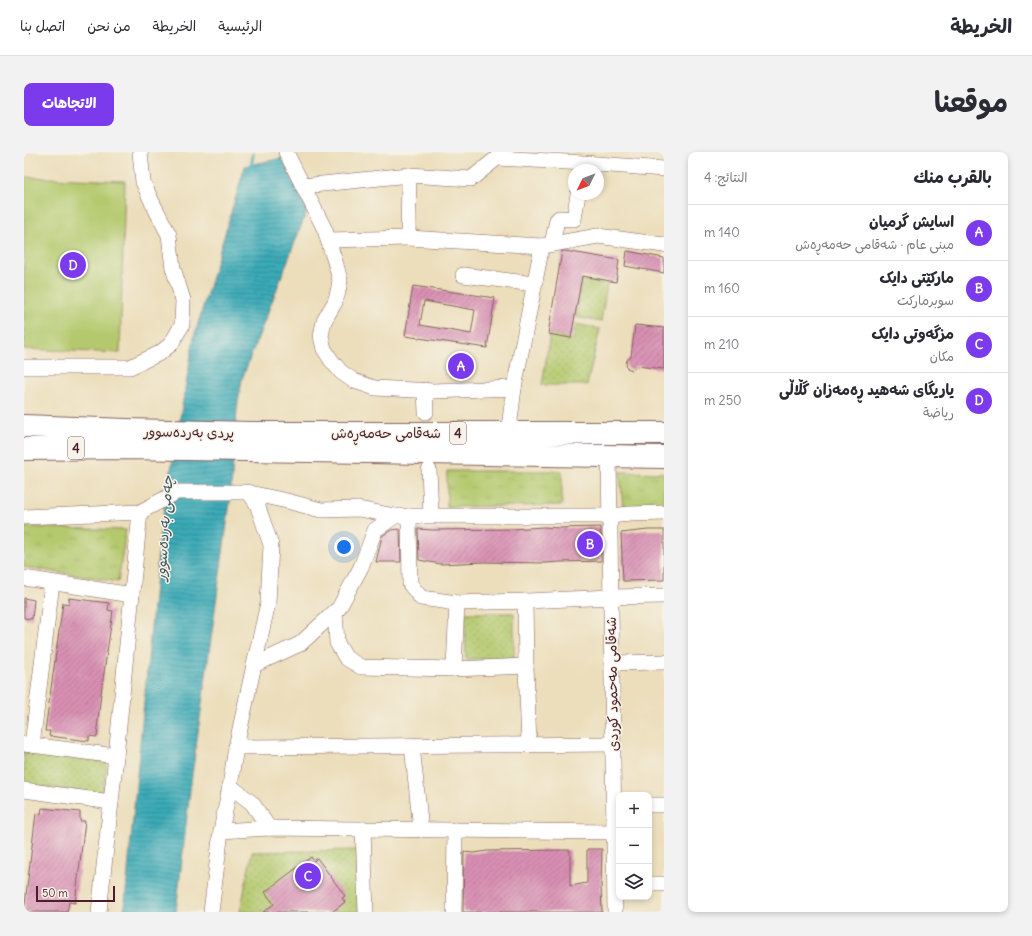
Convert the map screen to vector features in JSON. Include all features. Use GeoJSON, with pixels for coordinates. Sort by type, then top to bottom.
{"type":"FeatureCollection","features":[{"type":"Feature","properties":{"kind":"highway","name":"4"},"geometry":{"type":"LineString","coordinates":[[24,426],[127,439]]}},
{"type":"Feature","properties":{"kind":"highway","name":"شەقامی حەمەڕەش"},"geometry":{"type":"LineString","coordinates":[[365,443],[510,433],[664,433]]}},
{"type":"Feature","properties":{"kind":"highway","name":"4"},"geometry":{"type":"LineString","coordinates":[[24,449],[127,439]]}},
{"type":"Feature","properties":{"kind":"highway","name":"پردی بەردەسوور"},"geometry":{"type":"LineString","coordinates":[[127,439],[251,442]]}},
{"type":"Feature","properties":{"kind":"highway","name":"شەقامی حەمەڕەش"},"geometry":{"type":"LineString","coordinates":[[251,442],[365,443],[609,456],[664,457]]}},
{"type":"Feature","properties":{"kind":"street"},"geometry":{"type":"LineString","coordinates":[[24,367],[130,367],[160,353],[171,344],[182,325],[182,300],[173,268],[169,235],[143,182],[140,152]]}},
{"type":"Feature","properties":{"kind":"street"},"geometry":{"type":"LineString","coordinates":[[286,152],[324,230],[340,280],[335,302],[324,321],[321,336],[324,349],[331,360],[342,372],[354,381],[375,388],[425,390],[514,388]]}},
{"type":"Feature","properties":{"kind":"street"},"geometry":{"type":"LineString","coordinates":[[303,186],[409,175],[470,179],[497,158],[584,162],[664,169]]}},
{"type":"Feature","properties":{"kind":"street"},"geometry":{"type":"LineString","coordinates":[[408,238],[409,175]]}},
{"type":"Feature","properties":{"kind":"street"},"geometry":{"type":"LineString","coordinates":[[574,219],[577,200]]}},
{"type":"Feature","properties":{"kind":"street"},"geometry":{"type":"LineString","coordinates":[[510,433],[514,388],[534,284],[557,220],[558,218],[574,219],[598,236]]}},
{"type":"Feature","properties":{"kind":"street"},"geometry":{"type":"LineString","coordinates":[[328,240],[408,238],[547,245],[598,236],[664,245]]}},
{"type":"Feature","properties":{"kind":"street"},"geometry":{"type":"LineString","coordinates":[[463,275],[534,284]]}},
{"type":"Feature","properties":{"kind":"street"},"geometry":{"type":"LineString","coordinates":[[425,390],[426,412]]}},
{"type":"Feature","properties":{"kind":"street","name":"شەقامی مەحمود کوردی"},"geometry":{"type":"LineString","coordinates":[[609,456],[613,744],[616,806],[614,832],[616,867]]}},
{"type":"Feature","properties":{"kind":"street"},"geometry":{"type":"LineString","coordinates":[[429,470],[431,515]]}},
{"type":"Feature","properties":{"kind":"street"},"geometry":{"type":"LineString","coordinates":[[24,517],[140,512],[177,492],[249,492],[321,510],[359,509],[402,516],[610,516],[664,513]]}},
{"type":"Feature","properties":{"kind":"street"},"geometry":{"type":"LineString","coordinates":[[211,912],[220,831],[230,786],[236,747],[268,604],[271,545],[257,504],[249,492]]}},
{"type":"Feature","properties":{"kind":"street"},"geometry":{"type":"LineString","coordinates":[[99,912],[140,512]]}},
{"type":"Feature","properties":{"kind":"street"},"geometry":{"type":"LineString","coordinates":[[402,516],[410,584],[421,598],[457,603],[664,596]]}},
{"type":"Feature","properties":{"kind":"street"},"geometry":{"type":"LineString","coordinates":[[254,665],[300,644],[339,608],[361,567],[375,530],[402,516]]}},
{"type":"Feature","properties":{"kind":"street"},"geometry":{"type":"LineString","coordinates":[[24,578],[132,595]]}},
{"type":"Feature","properties":{"kind":"street"},"geometry":{"type":"LineString","coordinates":[[52,582],[28,745],[116,756]]}},
{"type":"Feature","properties":{"kind":"street"},"geometry":{"type":"LineString","coordinates":[[524,601],[529,745]]}},
{"type":"Feature","properties":{"kind":"street"},"geometry":{"type":"LineString","coordinates":[[454,669],[457,603]]}},
{"type":"Feature","properties":{"kind":"street"},"geometry":{"type":"LineString","coordinates":[[335,612],[336,643],[346,658],[361,667],[454,669],[526,666]]}},
{"type":"Feature","properties":{"kind":"street"},"geometry":{"type":"LineString","coordinates":[[612,663],[664,662]]}},
{"type":"Feature","properties":{"kind":"street"},"geometry":{"type":"LineString","coordinates":[[236,747],[613,744]]}},
{"type":"Feature","properties":{"kind":"street"},"geometry":{"type":"LineString","coordinates":[[412,746],[421,830]]}},
{"type":"Feature","properties":{"kind":"street"},"geometry":{"type":"LineString","coordinates":[[230,786],[252,803],[269,828]]}},
{"type":"Feature","properties":{"kind":"street"},"geometry":{"type":"LineString","coordinates":[[24,790],[111,802]]}},
{"type":"Feature","properties":{"kind":"street"},"geometry":{"type":"LineString","coordinates":[[652,805],[664,805]]}},
{"type":"Feature","properties":{"kind":"street"},"geometry":{"type":"LineString","coordinates":[[220,831],[269,828],[614,832]]}},
{"type":"Feature","properties":{"kind":"street"},"geometry":{"type":"LineString","coordinates":[[363,829],[366,912]]}},
{"type":"Feature","properties":{"kind":"street"},"geometry":{"type":"LineString","coordinates":[[454,912],[455,830]]}},
{"type":"Feature","properties":{"kind":"street"},"geometry":{"type":"LineString","coordinates":[[652,884],[664,884]]}},
{"type":"Feature","properties":{"kind":"street","name":"شەقامی مەحمود کوردی"},"geometry":{"type":"LineString","coordinates":[[615,912],[616,898]]}},
{"type":"Feature","properties":{"kind":"green space"},"geometry":{"type":"Polygon","coordinates":[[[24,177],[125,181],[120,353],[24,349],[24,177]]]}},
{"type":"Feature","properties":{"kind":"green space"},"geometry":{"type":"Polygon","coordinates":[[[582,280],[607,284],[601,322],[576,317],[582,280]]]}},
{"type":"Feature","properties":{"kind":"green space"},"geometry":{"type":"Polygon","coordinates":[[[576,324],[600,329],[587,385],[542,385],[550,334],[573,340],[576,324]]]}},
{"type":"Feature","properties":{"kind":"green space"},"geometry":{"type":"Polygon","coordinates":[[[447,471],[562,471],[562,505],[447,507],[447,471]]]}},
{"type":"Feature","properties":{"kind":"green space"},"geometry":{"type":"Polygon","coordinates":[[[620,472],[664,473],[664,507],[623,508],[620,472]]]}},
{"type":"Feature","properties":{"kind":"green space"},"geometry":{"type":"Polygon","coordinates":[[[24,527],[126,530],[118,582],[24,567],[24,527]]]}},
{"type":"Feature","properties":{"kind":"green space"},"geometry":{"type":"Polygon","coordinates":[[[465,613],[514,613],[514,659],[466,659],[465,613]]]}},
{"type":"Feature","properties":{"kind":"green space"},"geometry":{"type":"Polygon","coordinates":[[[24,750],[107,762],[102,795],[24,784],[24,750]]]}},
{"type":"Feature","properties":{"kind":"green space"},"geometry":{"type":"Polygon","coordinates":[[[357,850],[358,912],[240,912],[252,852],[357,850]]]}},
{"type":"Feature","properties":{"kind":"water"},"geometry":{"type":"Polygon","coordinates":[[[282,158],[307,211],[242,379],[237,409],[230,502],[190,790],[176,912],[124,912],[160,533],[194,337],[245,166],[282,158]]]}},
{"type":"Feature","properties":{"kind":"building"},"geometry":{"type":"Polygon","coordinates":[[[562,251],[619,260],[616,282],[582,276],[571,338],[548,334],[562,251]]]}},
{"type":"Feature","properties":{"kind":"building"},"geometry":{"type":"Polygon","coordinates":[[[627,251],[664,258],[664,273],[625,266],[627,251]]]}},
{"type":"Feature","properties":{"kind":"building"},"geometry":{"type":"Polygon","coordinates":[[[413,286],[495,298],[487,348],[405,336],[413,286]],[[424,301],[420,325],[471,334],[475,310],[424,301]]]}},
{"type":"Feature","properties":{"kind":"building"},"geometry":{"type":"Polygon","coordinates":[[[635,325],[664,328],[664,369],[637,366],[632,370],[627,368],[627,360],[631,357],[635,325]]]}},
{"type":"Feature","properties":{"kind":"building"},"geometry":{"type":"Polygon","coordinates":[[[543,527],[601,527],[601,561],[440,564],[419,560],[418,529],[513,529],[543,527]]]}},
{"type":"Feature","properties":{"kind":"building"},"geometry":{"type":"Polygon","coordinates":[[[400,529],[401,562],[376,562],[382,536],[391,530],[400,529]]]}},
{"type":"Feature","properties":{"kind":"building"},"geometry":{"type":"Polygon","coordinates":[[[664,530],[664,580],[623,581],[621,533],[664,530]]]}},
{"type":"Feature","properties":{"kind":"building"},"geometry":{"type":"Polygon","coordinates":[[[24,598],[34,600],[32,619],[24,618],[24,598]]]}},
{"type":"Feature","properties":{"kind":"building"},"geometry":{"type":"Polygon","coordinates":[[[69,598],[109,603],[108,610],[113,611],[101,693],[97,737],[89,736],[89,741],[49,736],[50,731],[45,731],[63,603],[69,604],[69,598]]]}},
{"type":"Feature","properties":{"kind":"building"},"geometry":{"type":"Polygon","coordinates":[[[42,808],[80,812],[80,821],[85,821],[75,903],[69,902],[67,912],[24,912],[36,813],[41,814],[42,808]]]}},
{"type":"Feature","properties":{"kind":"building"},"geometry":{"type":"Polygon","coordinates":[[[587,849],[602,849],[602,912],[463,912],[464,852],[570,850],[570,886],[587,883],[587,849]]]}},
{"type":"Feature","properties":{"kind":"building"},"geometry":{"type":"Polygon","coordinates":[[[311,857],[314,861],[317,858],[345,896],[342,898],[345,902],[332,912],[263,912],[274,904],[265,892],[311,857]]]}},
{"type":"Feature","properties":{"kind":"waterway","name":"چەمی بەردەسوور"},"geometry":{"type":"LineString","coordinates":[[251,169],[253,154]]}},
{"type":"Feature","properties":{"kind":"place","name":"یاریگای شەهید ڕەمەزان گڵاڵی"},"geometry":{"type":"Point","coordinates":[73,265]}},
{"type":"Feature","properties":{"kind":"place","name":"اسايش گرميان"},"geometry":{"type":"Point","coordinates":[461,366]}},
{"type":"Feature","properties":{"kind":"place","name":"مارکێتی دایک"},"geometry":{"type":"Point","coordinates":[590,544]}},
{"type":"Feature","properties":{"kind":"place","name":"مزگەوتی دایک"},"geometry":{"type":"Point","coordinates":[308,876]}}]}
